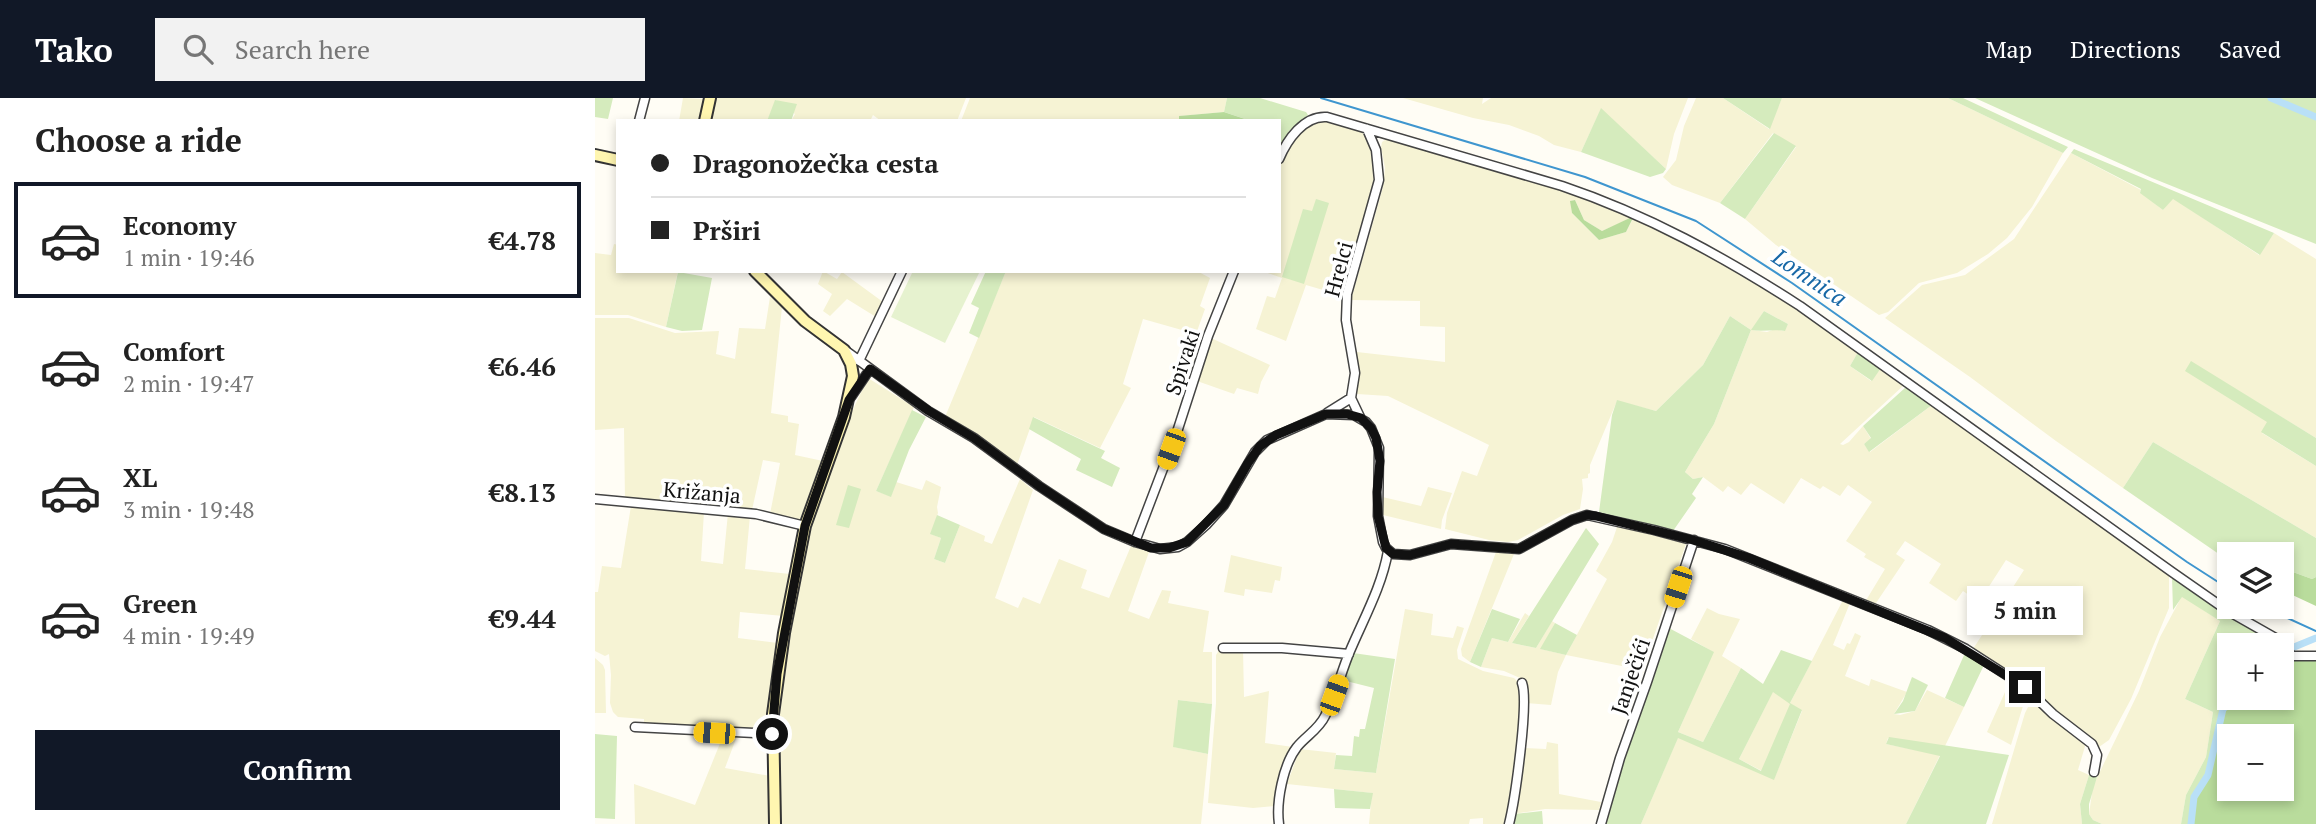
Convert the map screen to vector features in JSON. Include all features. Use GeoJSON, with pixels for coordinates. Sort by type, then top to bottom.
{"type":"FeatureCollection","features":[{"type":"Feature","properties":{"kind":"main road"},"geometry":{"type":"LineString","coordinates":[[705,119],[710,98]]}},
{"type":"Feature","properties":{"kind":"main road"},"geometry":{"type":"LineString","coordinates":[[595,155],[616,160]]}},
{"type":"Feature","properties":{"kind":"main road"},"geometry":{"type":"LineString","coordinates":[[757,273],[799,315],[841,346],[853,371],[849,400],[805,526],[777,674],[772,734],[775,824]]}},
{"type":"Feature","properties":{"kind":"street"},"geometry":{"type":"LineString","coordinates":[[640,119],[645,98]]}},
{"type":"Feature","properties":{"kind":"street"},"geometry":{"type":"LineString","coordinates":[[1281,155],[1296,131],[1321,117],[1418,143],[1595,197],[1670,229],[1702,245],[1800,306],[2183,580],[2228,611],[2279,640],[2292,656],[2316,656]]}},
{"type":"Feature","properties":{"kind":"street","name":"Hrelci"},"geometry":{"type":"LineString","coordinates":[[1351,398],[1355,373],[1346,320],[1346,301],[1379,180],[1376,150],[1367,130]]}},
{"type":"Feature","properties":{"kind":"street"},"geometry":{"type":"LineString","coordinates":[[859,361],[901,273]]}},
{"type":"Feature","properties":{"kind":"street","name":"Spivaki"},"geometry":{"type":"LineString","coordinates":[[1135,542],[1233,273]]}},
{"type":"Feature","properties":{"kind":"street"},"geometry":{"type":"LineString","coordinates":[[841,346],[929,411],[974,438],[1104,529],[1160,549],[1178,547],[1187,542],[1224,505],[1260,446],[1276,435],[1326,414],[1351,398],[1361,418],[1371,428],[1379,448],[1377,505],[1383,542],[1388,551],[1397,555],[1410,555],[1451,544],[1519,549],[1572,520],[1587,515],[1693,540],[1749,558],[1928,630],[1956,644],[2025,687],[2053,714],[2092,744],[2097,755],[2094,772]]}},
{"type":"Feature","properties":{"kind":"street"},"geometry":{"type":"LineString","coordinates":[[849,400],[870,369]]}},
{"type":"Feature","properties":{"kind":"street"},"geometry":{"type":"LineString","coordinates":[[1326,414],[1347,414],[1361,418]]}},
{"type":"Feature","properties":{"kind":"street","name":"Križanja"},"geometry":{"type":"LineString","coordinates":[[595,499],[756,514],[805,526]]}},
{"type":"Feature","properties":{"kind":"street","name":"Janječići"},"geometry":{"type":"LineString","coordinates":[[1601,824],[1612,782],[1693,540]]}},
{"type":"Feature","properties":{"kind":"street"},"geometry":{"type":"LineString","coordinates":[[1279,824],[1279,797],[1291,757],[1299,744],[1324,719],[1378,589],[1388,551]]}},
{"type":"Feature","properties":{"kind":"street"},"geometry":{"type":"LineString","coordinates":[[1223,648],[1282,648],[1349,654]]}},
{"type":"Feature","properties":{"kind":"street"},"geometry":{"type":"LineString","coordinates":[[1510,824],[1524,703],[1522,683]]}},
{"type":"Feature","properties":{"kind":"street"},"geometry":{"type":"LineString","coordinates":[[635,727],[772,734]]}},
{"type":"Feature","properties":{"kind":"shaded area"},"geometry":{"type":"Polygon","coordinates":[[[683,98],[706,99],[701,119],[679,119],[683,98]]]}},
{"type":"Feature","properties":{"kind":"shaded area"},"geometry":{"type":"Polygon","coordinates":[[[714,98],[966,98],[958,119],[878,119],[873,115],[871,119],[792,119],[795,114],[776,100],[768,119],[709,119],[714,98]]]}},
{"type":"Feature","properties":{"kind":"shaded area"},"geometry":{"type":"Polygon","coordinates":[[[970,98],[1227,98],[1224,112],[1180,116],[1179,119],[962,119],[970,98]]]}},
{"type":"Feature","properties":{"kind":"shaded area"},"geometry":{"type":"Polygon","coordinates":[[[1403,98],[1483,98],[1482,104],[1491,98],[1688,98],[1674,134],[1666,169],[1601,109],[1581,152],[1554,145],[1539,136],[1509,125],[1473,118],[1403,98]]]}},
{"type":"Feature","properties":{"kind":"shaded area"},"geometry":{"type":"Polygon","coordinates":[[[1696,98],[1723,98],[1769,129],[1782,98],[1948,98],[2063,153],[2032,207],[2007,238],[1988,254],[1957,273],[1919,283],[1888,312],[1879,315],[1776,245],[1745,219],[1796,147],[1773,133],[1720,203],[1672,185],[1663,177],[1676,160],[1684,126],[1696,98]]]}},
{"type":"Feature","properties":{"kind":"shaded area"},"geometry":{"type":"Polygon","coordinates":[[[1320,120],[1362,131],[1371,147],[1376,180],[1344,296],[1306,285],[1286,341],[1256,329],[1267,296],[1275,298],[1282,278],[1268,273],[1281,273],[1281,162],[1295,136],[1311,123],[1320,120]]]}},
{"type":"Feature","properties":{"kind":"shaded area"},"geometry":{"type":"Polygon","coordinates":[[[1388,138],[1401,140],[1572,193],[1634,216],[1700,248],[1775,292],[1858,352],[1850,366],[1871,381],[1881,368],[1903,386],[1840,444],[1849,442],[1863,426],[1871,439],[1864,444],[1870,452],[1932,405],[2169,575],[2169,608],[2131,699],[2109,740],[2099,747],[2090,737],[2066,721],[2027,683],[1973,649],[2024,570],[2006,560],[1979,602],[1963,591],[1956,601],[1929,583],[1941,564],[1905,541],[1896,554],[1905,560],[1874,606],[1865,602],[1885,569],[1864,557],[1866,554],[1846,541],[1872,502],[1848,485],[1840,496],[1801,478],[1784,504],[1751,483],[1741,495],[1728,486],[1723,492],[1703,477],[1693,479],[1685,472],[1714,424],[1751,330],[1730,316],[1703,365],[1656,411],[1617,401],[1590,465],[1588,478],[1582,479],[1580,509],[1563,515],[1518,540],[1508,542],[1445,529],[1447,513],[1462,471],[1477,476],[1489,445],[1388,396],[1357,394],[1357,352],[1445,362],[1445,327],[1420,326],[1420,301],[1351,300],[1383,187],[1385,168],[1382,142],[1388,138]],[[1575,200],[1571,201],[1572,213],[1599,240],[1626,232],[1634,217],[1602,231],[1584,220],[1575,200]],[[1764,311],[1752,330],[1784,331],[1788,324],[1764,311]]]}},
{"type":"Feature","properties":{"kind":"shaded area"},"geometry":{"type":"Polygon","coordinates":[[[2071,153],[2141,190],[2140,192],[2163,210],[2173,198],[2259,255],[2274,233],[2316,259],[2316,438],[2191,362],[2268,422],[2262,433],[2316,466],[2316,538],[2153,442],[2123,488],[1885,318],[1922,285],[1965,275],[2014,239],[2071,153]]]}},
{"type":"Feature","properties":{"kind":"shaded area"},"geometry":{"type":"Polygon","coordinates":[[[616,244],[616,273],[678,273],[666,327],[628,315],[595,315],[595,253],[611,255],[616,244]]]}},
{"type":"Feature","properties":{"kind":"shaded area"},"geometry":{"type":"Polygon","coordinates":[[[822,273],[837,279],[843,273],[883,302],[876,317],[847,299],[830,316],[823,311],[832,294],[818,284],[822,273]]]}},
{"type":"Feature","properties":{"kind":"shaded area"},"geometry":{"type":"Polygon","coordinates":[[[1005,273],[1201,273],[1210,278],[1200,306],[1205,309],[1196,334],[1143,319],[1123,384],[1131,388],[1100,448],[1034,417],[1017,465],[975,434],[945,417],[1005,273]]]}},
{"type":"Feature","properties":{"kind":"shaded area"},"geometry":{"type":"Polygon","coordinates":[[[770,297],[782,307],[771,413],[788,416],[788,422],[799,424],[795,455],[823,461],[802,521],[770,514],[780,463],[763,460],[752,510],[625,501],[624,428],[595,430],[595,318],[629,318],[675,333],[719,331],[716,354],[735,359],[739,328],[765,329],[770,297]]]}},
{"type":"Feature","properties":{"kind":"shaded area"},"geometry":{"type":"Polygon","coordinates":[[[1211,338],[1270,365],[1258,394],[1237,388],[1234,394],[1197,381],[1211,338]]]}},
{"type":"Feature","properties":{"kind":"shaded area"},"geometry":{"type":"Polygon","coordinates":[[[868,378],[914,407],[876,491],[891,496],[896,482],[922,490],[926,480],[941,487],[938,513],[931,534],[941,538],[934,559],[945,563],[960,525],[985,536],[984,541],[992,544],[1020,479],[1033,490],[995,598],[1018,608],[1023,597],[1040,604],[1059,559],[1087,570],[1081,588],[1109,598],[1131,546],[1149,552],[1128,611],[1149,619],[1162,590],[1171,591],[1168,603],[1209,611],[1203,652],[1212,652],[1212,704],[1178,700],[1174,747],[1208,754],[1201,824],[780,824],[778,697],[808,530],[844,428],[868,378]]]}},
{"type":"Feature","properties":{"kind":"shaded area"},"geometry":{"type":"Polygon","coordinates":[[[1428,487],[1452,493],[1441,529],[1383,515],[1374,495],[1421,506],[1428,487]]]}},
{"type":"Feature","properties":{"kind":"shaded area"},"geometry":{"type":"Polygon","coordinates":[[[631,506],[704,512],[701,561],[723,564],[728,513],[750,516],[745,569],[790,574],[783,616],[740,612],[738,638],[778,643],[767,730],[644,725],[644,719],[618,717],[613,712],[610,703],[609,654],[605,656],[595,651],[595,592],[598,592],[602,566],[621,568],[631,506]]]}},
{"type":"Feature","properties":{"kind":"shaded area"},"geometry":{"type":"Polygon","coordinates":[[[1618,524],[1686,544],[1642,670],[1566,655],[1607,579],[1596,571],[1612,542],[1618,524]]]}},
{"type":"Feature","properties":{"kind":"shaded area"},"geometry":{"type":"Polygon","coordinates":[[[1496,552],[1514,554],[1470,662],[1462,656],[1461,649],[1496,552]]]}},
{"type":"Feature","properties":{"kind":"shaded area"},"geometry":{"type":"Polygon","coordinates":[[[1231,555],[1282,567],[1280,581],[1275,580],[1272,593],[1245,589],[1244,596],[1224,592],[1231,555]]]}},
{"type":"Feature","properties":{"kind":"shaded area"},"geometry":{"type":"Polygon","coordinates":[[[2182,596],[2220,621],[2185,699],[2213,712],[2206,757],[2186,795],[2181,824],[2102,824],[2093,820],[2089,814],[2093,786],[2139,691],[2160,637],[2182,596]]]}},
{"type":"Feature","properties":{"kind":"shaded area"},"geometry":{"type":"Polygon","coordinates":[[[1843,600],[1850,603],[1833,645],[1844,650],[1855,633],[1861,636],[1845,676],[1869,686],[1871,679],[1907,692],[1894,714],[1915,711],[1927,690],[1964,707],[1945,746],[1888,738],[1886,744],[1940,755],[1906,824],[1641,824],[1678,737],[1774,779],[1802,711],[1791,704],[1762,771],[1739,759],[1773,691],[1790,703],[1843,600]]]}},
{"type":"Feature","properties":{"kind":"shaded area"},"geometry":{"type":"Polygon","coordinates":[[[1707,608],[1740,619],[1722,656],[1741,668],[1703,742],[1678,732],[1713,652],[1691,639],[1707,608]]]}},
{"type":"Feature","properties":{"kind":"shaded area"},"geometry":{"type":"Polygon","coordinates":[[[1405,609],[1433,614],[1431,635],[1453,638],[1457,626],[1464,628],[1457,650],[1458,659],[1483,671],[1514,678],[1520,684],[1521,703],[1508,824],[1483,824],[1483,818],[1470,819],[1469,824],[1369,824],[1372,793],[1287,784],[1300,749],[1336,753],[1334,769],[1376,773],[1405,609]]]}},
{"type":"Feature","properties":{"kind":"shaded area"},"geometry":{"type":"Polygon","coordinates":[[[1525,613],[1529,616],[1512,643],[1536,648],[1552,621],[1555,623],[1541,649],[1566,655],[1558,672],[1551,705],[1526,703],[1524,682],[1520,678],[1504,671],[1481,667],[1492,638],[1508,642],[1525,613]]]}},
{"type":"Feature","properties":{"kind":"shaded area"},"geometry":{"type":"Polygon","coordinates":[[[1243,649],[1244,697],[1269,691],[1265,743],[1293,747],[1274,806],[1253,808],[1208,803],[1216,703],[1216,655],[1219,650],[1243,649]]]}},
{"type":"Feature","properties":{"kind":"shaded area"},"geometry":{"type":"Polygon","coordinates":[[[595,658],[605,670],[606,713],[595,713],[595,658]]]}},
{"type":"Feature","properties":{"kind":"shaded area"},"geometry":{"type":"Polygon","coordinates":[[[2010,681],[2027,693],[2011,745],[1987,732],[2010,681]]]}},
{"type":"Feature","properties":{"kind":"shaded area"},"geometry":{"type":"Polygon","coordinates":[[[2031,701],[2086,743],[2078,770],[2089,775],[2080,804],[2082,824],[1992,824],[2031,701]]]}},
{"type":"Feature","properties":{"kind":"shaded area"},"geometry":{"type":"Polygon","coordinates":[[[723,736],[737,736],[725,768],[770,776],[771,824],[635,824],[634,784],[695,805],[723,736]]]}},
{"type":"Feature","properties":{"kind":"shaded area"},"geometry":{"type":"Polygon","coordinates":[[[1547,742],[1558,744],[1559,794],[1601,802],[1599,810],[1545,809],[1514,814],[1521,748],[1546,749],[1547,742]]]}},
{"type":"Feature","properties":{"kind":"green space"},"geometry":{"type":"Polygon","coordinates":[[[595,98],[613,98],[608,119],[595,117],[595,98]]]}},
{"type":"Feature","properties":{"kind":"green space"},"geometry":{"type":"Polygon","coordinates":[[[1227,98],[1260,98],[1306,112],[1308,115],[1289,131],[1281,146],[1281,119],[1245,119],[1224,112],[1227,98]]]}},
{"type":"Feature","properties":{"kind":"green space"},"geometry":{"type":"Polygon","coordinates":[[[1723,98],[1782,98],[1770,129],[1723,98]]]}},
{"type":"Feature","properties":{"kind":"green space"},"geometry":{"type":"Polygon","coordinates":[[[1948,98],[1963,98],[2068,147],[2063,153],[1948,98]]]}},
{"type":"Feature","properties":{"kind":"green space"},"geometry":{"type":"Polygon","coordinates":[[[1975,98],[2316,98],[2316,244],[2152,178],[1975,98]]]}},
{"type":"Feature","properties":{"kind":"green space"},"geometry":{"type":"Polygon","coordinates":[[[775,100],[797,104],[792,119],[768,119],[775,100]]]}},
{"type":"Feature","properties":{"kind":"green space"},"geometry":{"type":"Polygon","coordinates":[[[1601,108],[1666,169],[1663,173],[1650,177],[1581,152],[1601,108]]]}},
{"type":"Feature","properties":{"kind":"green space"},"geometry":{"type":"Polygon","coordinates":[[[1224,112],[1245,119],[1179,119],[1179,116],[1224,112]]]}},
{"type":"Feature","properties":{"kind":"green space"},"geometry":{"type":"Polygon","coordinates":[[[1774,133],[1796,146],[1745,219],[1720,203],[1774,133]]]}},
{"type":"Feature","properties":{"kind":"green space"},"geometry":{"type":"Polygon","coordinates":[[[2074,149],[2274,233],[2260,255],[2173,199],[2163,210],[2140,193],[2141,189],[2071,153],[2074,149]]]}},
{"type":"Feature","properties":{"kind":"green space"},"geometry":{"type":"Polygon","coordinates":[[[1316,199],[1329,203],[1304,284],[1282,277],[1303,209],[1312,211],[1316,199]]]}},
{"type":"Feature","properties":{"kind":"green space"},"geometry":{"type":"Polygon","coordinates":[[[1575,200],[1584,220],[1602,231],[1634,216],[1626,232],[1599,240],[1572,213],[1570,201],[1575,200]]]}},
{"type":"Feature","properties":{"kind":"green space"},"geometry":{"type":"Polygon","coordinates":[[[678,273],[712,278],[702,330],[682,331],[666,327],[678,273]]]}},
{"type":"Feature","properties":{"kind":"green space"},"geometry":{"type":"Polygon","coordinates":[[[912,273],[979,273],[945,343],[891,317],[912,273]]]}},
{"type":"Feature","properties":{"kind":"green space"},"geometry":{"type":"Polygon","coordinates":[[[985,273],[1005,273],[979,338],[969,333],[979,308],[971,304],[985,273]]]}},
{"type":"Feature","properties":{"kind":"green space"},"geometry":{"type":"Polygon","coordinates":[[[1764,311],[1788,324],[1785,331],[1751,330],[1764,311]]]}},
{"type":"Feature","properties":{"kind":"green space"},"geometry":{"type":"Polygon","coordinates":[[[1730,316],[1751,330],[1714,424],[1685,472],[1693,479],[1703,477],[1692,494],[1696,498],[1673,531],[1599,512],[1612,415],[1617,400],[1656,411],[1703,365],[1730,316]]]}},
{"type":"Feature","properties":{"kind":"green space"},"geometry":{"type":"Polygon","coordinates":[[[1858,352],[1881,368],[1872,381],[1850,366],[1858,352]]]}},
{"type":"Feature","properties":{"kind":"green space"},"geometry":{"type":"Polygon","coordinates":[[[2191,361],[2316,438],[2316,466],[2261,432],[2267,422],[2185,371],[2191,361]]]}},
{"type":"Feature","properties":{"kind":"green space"},"geometry":{"type":"Polygon","coordinates":[[[1906,387],[1932,405],[1869,452],[1864,444],[1871,438],[1863,426],[1906,387]]]}},
{"type":"Feature","properties":{"kind":"green space"},"geometry":{"type":"Polygon","coordinates":[[[912,410],[926,417],[909,450],[891,497],[876,491],[912,410]]]}},
{"type":"Feature","properties":{"kind":"green space"},"geometry":{"type":"Polygon","coordinates":[[[1033,417],[1105,451],[1101,458],[1120,468],[1112,487],[1076,470],[1081,459],[1029,429],[1033,417]]]}},
{"type":"Feature","properties":{"kind":"green space"},"geometry":{"type":"Polygon","coordinates":[[[2153,442],[2316,538],[2316,577],[2312,579],[2294,572],[2294,542],[2217,542],[2217,553],[2123,488],[2153,442]]]}},
{"type":"Feature","properties":{"kind":"green space"},"geometry":{"type":"Polygon","coordinates":[[[848,485],[861,489],[849,528],[836,525],[848,485]]]}},
{"type":"Feature","properties":{"kind":"green space"},"geometry":{"type":"Polygon","coordinates":[[[937,515],[960,525],[945,563],[934,559],[941,538],[930,534],[937,515]]]}},
{"type":"Feature","properties":{"kind":"green space"},"geometry":{"type":"Polygon","coordinates":[[[1586,528],[1599,544],[1536,648],[1512,643],[1586,528]]]}},
{"type":"Feature","properties":{"kind":"green space"},"geometry":{"type":"Polygon","coordinates":[[[2294,572],[2312,579],[2316,577],[2316,606],[2294,596],[2294,572]]]}},
{"type":"Feature","properties":{"kind":"green space"},"geometry":{"type":"Polygon","coordinates":[[[2172,577],[2217,605],[2217,619],[2239,619],[2261,633],[2217,633],[2217,710],[2226,710],[2215,733],[2213,771],[2197,795],[2193,824],[2181,824],[2186,795],[2206,757],[2213,712],[2185,699],[2220,621],[2182,597],[2173,610],[2172,577]]]}},
{"type":"Feature","properties":{"kind":"green space"},"geometry":{"type":"Polygon","coordinates":[[[1492,609],[1520,619],[1508,642],[1492,638],[1481,667],[1470,662],[1492,609]]]}},
{"type":"Feature","properties":{"kind":"green space"},"geometry":{"type":"Polygon","coordinates":[[[1555,623],[1577,635],[1566,655],[1540,649],[1555,623]]]}},
{"type":"Feature","properties":{"kind":"green space"},"geometry":{"type":"Polygon","coordinates":[[[1667,627],[1714,652],[1678,732],[1703,742],[1741,668],[1763,684],[1781,650],[1812,661],[1790,703],[1802,710],[1774,780],[1678,738],[1641,824],[1604,824],[1614,784],[1667,627]],[[1773,692],[1739,759],[1761,771],[1790,704],[1773,692]]]}},
{"type":"Feature","properties":{"kind":"green space"},"geometry":{"type":"Polygon","coordinates":[[[1353,653],[1395,659],[1376,773],[1334,769],[1336,755],[1352,756],[1354,736],[1359,737],[1360,729],[1365,729],[1374,688],[1342,680],[1353,653]]]}},
{"type":"Feature","properties":{"kind":"green space"},"geometry":{"type":"Polygon","coordinates":[[[1965,653],[1984,665],[1964,707],[1945,698],[1965,653]]]}},
{"type":"Feature","properties":{"kind":"green space"},"geometry":{"type":"Polygon","coordinates":[[[2294,659],[2316,660],[2316,824],[2193,824],[2197,795],[2212,771],[2217,728],[2217,801],[2294,801],[2294,724],[2219,724],[2224,710],[2294,710],[2294,659]]]}},
{"type":"Feature","properties":{"kind":"green space"},"geometry":{"type":"Polygon","coordinates":[[[1912,677],[1928,685],[1915,711],[1894,714],[1903,701],[1912,677]]]}},
{"type":"Feature","properties":{"kind":"green space"},"geometry":{"type":"Polygon","coordinates":[[[1178,700],[1212,704],[1208,754],[1173,747],[1178,700]]]}},
{"type":"Feature","properties":{"kind":"green space"},"geometry":{"type":"Polygon","coordinates":[[[595,734],[617,736],[615,819],[595,818],[595,734]]]}},
{"type":"Feature","properties":{"kind":"green space"},"geometry":{"type":"Polygon","coordinates":[[[1889,737],[2009,755],[1986,824],[1906,824],[1940,756],[1886,744],[1889,737]]]}},
{"type":"Feature","properties":{"kind":"green space"},"geometry":{"type":"Polygon","coordinates":[[[2089,775],[2097,777],[2089,804],[2089,814],[2093,820],[2102,824],[2082,824],[2080,804],[2089,775]]]}},
{"type":"Feature","properties":{"kind":"green space"},"geometry":{"type":"Polygon","coordinates":[[[1334,789],[1373,793],[1370,809],[1335,808],[1334,789]]]}},
{"type":"Feature","properties":{"kind":"green space"},"geometry":{"type":"Polygon","coordinates":[[[1542,811],[1543,824],[1512,824],[1514,814],[1542,811]]]}},
{"type":"Feature","properties":{"kind":"waterway","name":"Lomnica"},"geometry":{"type":"LineString","coordinates":[[1321,98],[1585,177],[1696,221],[1792,283],[2217,581]]}},
{"type":"Feature","properties":{"kind":"waterway"},"geometry":{"type":"LineString","coordinates":[[2271,98],[2316,117]]}},
{"type":"Feature","properties":{"kind":"waterway","name":"Lomnica"},"geometry":{"type":"LineString","coordinates":[[2290,619],[2316,631]]}},
{"type":"Feature","properties":{"kind":"waterway"},"geometry":{"type":"LineString","coordinates":[[2294,647],[2316,638]]}},
{"type":"Feature","properties":{"kind":"waterway"},"geometry":{"type":"LineString","coordinates":[[2191,824],[2194,797],[2208,775],[2223,710]]}},
{"type":"Feature","properties":{"kind":"route"},"geometry":{"type":"LineString","coordinates":[[772,734],[777,674],[805,526],[849,400],[870,369],[1104,529],[1151,548],[1178,547],[1206,525],[1224,505],[1255,452],[1267,440],[1326,414],[1354,415],[1371,428],[1379,448],[1378,516],[1383,542],[1393,554],[1410,555],[1451,544],[1519,549],[1572,520],[1587,515],[1596,516],[1693,540],[1749,558],[1928,630],[1966,649],[2025,687]]}}]}
